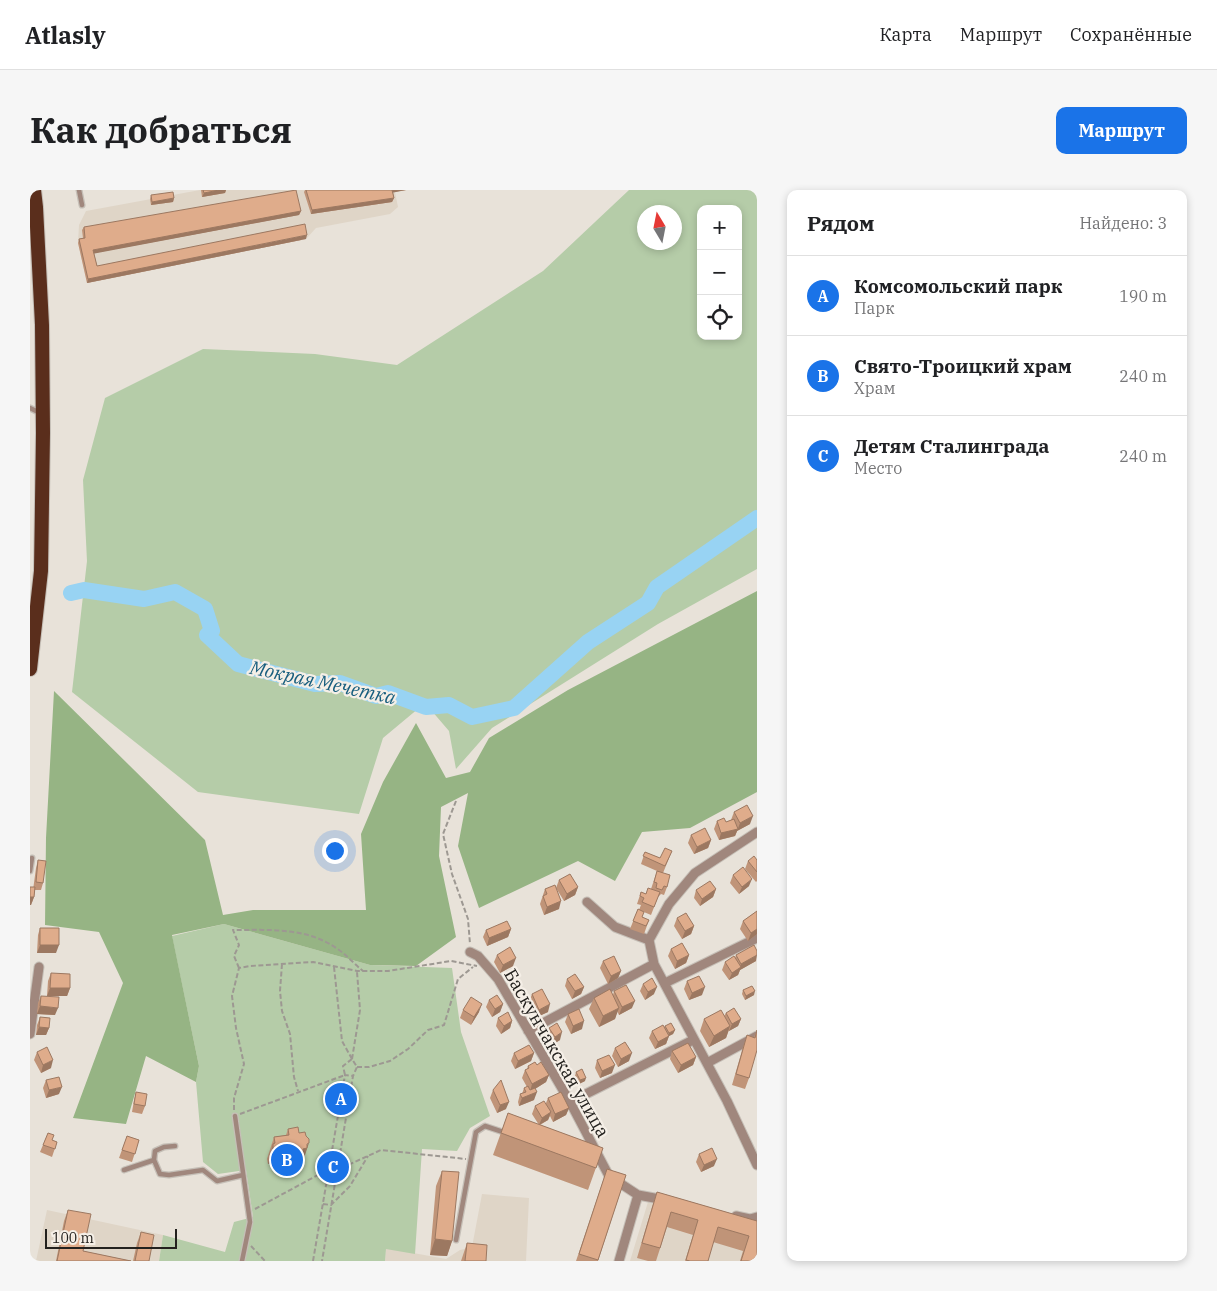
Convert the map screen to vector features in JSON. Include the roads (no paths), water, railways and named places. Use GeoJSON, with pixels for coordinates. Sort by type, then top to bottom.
{"type":"FeatureCollection","features":[{"type":"Feature","properties":{"kind":"highway"},"geometry":{"type":"LineString","coordinates":[[30,669],[41,571],[44,415],[42,326],[34,190]]}},
{"type":"Feature","properties":{"kind":"street"},"geometry":{"type":"LineString","coordinates":[[757,832],[695,873],[669,904],[649,940],[654,964],[727,1101],[757,1165]]}},
{"type":"Feature","properties":{"kind":"street"},"geometry":{"type":"LineString","coordinates":[[587,902],[615,927],[649,940]]}},
{"type":"Feature","properties":{"kind":"street"},"geometry":{"type":"LineString","coordinates":[[665,983],[757,938]]}},
{"type":"Feature","properties":{"kind":"street","name":"Баскунчакская улица"},"geometry":{"type":"LineString","coordinates":[[470,952],[478,956],[498,979],[570,1102],[598,1163],[609,1176],[638,1195]]}},
{"type":"Feature","properties":{"kind":"street"},"geometry":{"type":"LineString","coordinates":[[528,1031],[654,964]]}},
{"type":"Feature","properties":{"kind":"street"},"geometry":{"type":"LineString","coordinates":[[30,1034],[39,967]]}},
{"type":"Feature","properties":{"kind":"street"},"geometry":{"type":"LineString","coordinates":[[707,1063],[757,1036]]}},
{"type":"Feature","properties":{"kind":"street"},"geometry":{"type":"LineString","coordinates":[[570,1102],[694,1040]]}},
{"type":"Feature","properties":{"kind":"street"},"geometry":{"type":"LineString","coordinates":[[619,1261],[638,1195],[675,1203]]}},
{"type":"Feature","properties":{"kind":"street"},"geometry":{"type":"LineString","coordinates":[[731,1215],[750,1219],[757,1216]]}},
{"type":"Feature","properties":{"kind":"lane"},"geometry":{"type":"LineString","coordinates":[[79,190],[82,206]]}},
{"type":"Feature","properties":{"kind":"lane"},"geometry":{"type":"LineString","coordinates":[[30,408],[44,415]]}},
{"type":"Feature","properties":{"kind":"lane"},"geometry":{"type":"LineString","coordinates":[[30,871],[32,858]]}},
{"type":"Feature","properties":{"kind":"lane"},"geometry":{"type":"LineString","coordinates":[[235,1116],[250,1222],[242,1261]]}},
{"type":"Feature","properties":{"kind":"lane"},"geometry":{"type":"LineString","coordinates":[[456,1240],[476,1132],[485,1126],[512,1135]]}},
{"type":"Feature","properties":{"kind":"lane"},"geometry":{"type":"LineString","coordinates":[[175,1146],[164,1147],[156,1151],[154,1160],[160,1174],[170,1175],[203,1170],[217,1180],[243,1175]]}},
{"type":"Feature","properties":{"kind":"lane"},"geometry":{"type":"LineString","coordinates":[[124,1170],[154,1160]]}},
{"type":"Feature","properties":{"kind":"waterway","name":"Мокрая Мечетка"},"geometry":{"type":"LineString","coordinates":[[71,593],[84,590],[144,599],[175,592],[205,609],[212,631],[207,635],[238,664],[315,684],[340,683],[376,696],[388,693],[426,707],[449,705],[472,717],[514,708],[588,642],[648,603],[657,587],[757,518]]}},
{"type":"Feature","properties":{"kind":"place","name":"Комсомольский парк"},"geometry":{"type":"Point","coordinates":[341,1099]}},
{"type":"Feature","properties":{"kind":"place","name":"Свято-Троицкий храм"},"geometry":{"type":"Point","coordinates":[287,1160]}},
{"type":"Feature","properties":{"kind":"place","name":"Детям Сталинграда"},"geometry":{"type":"Point","coordinates":[333,1167]}}]}
